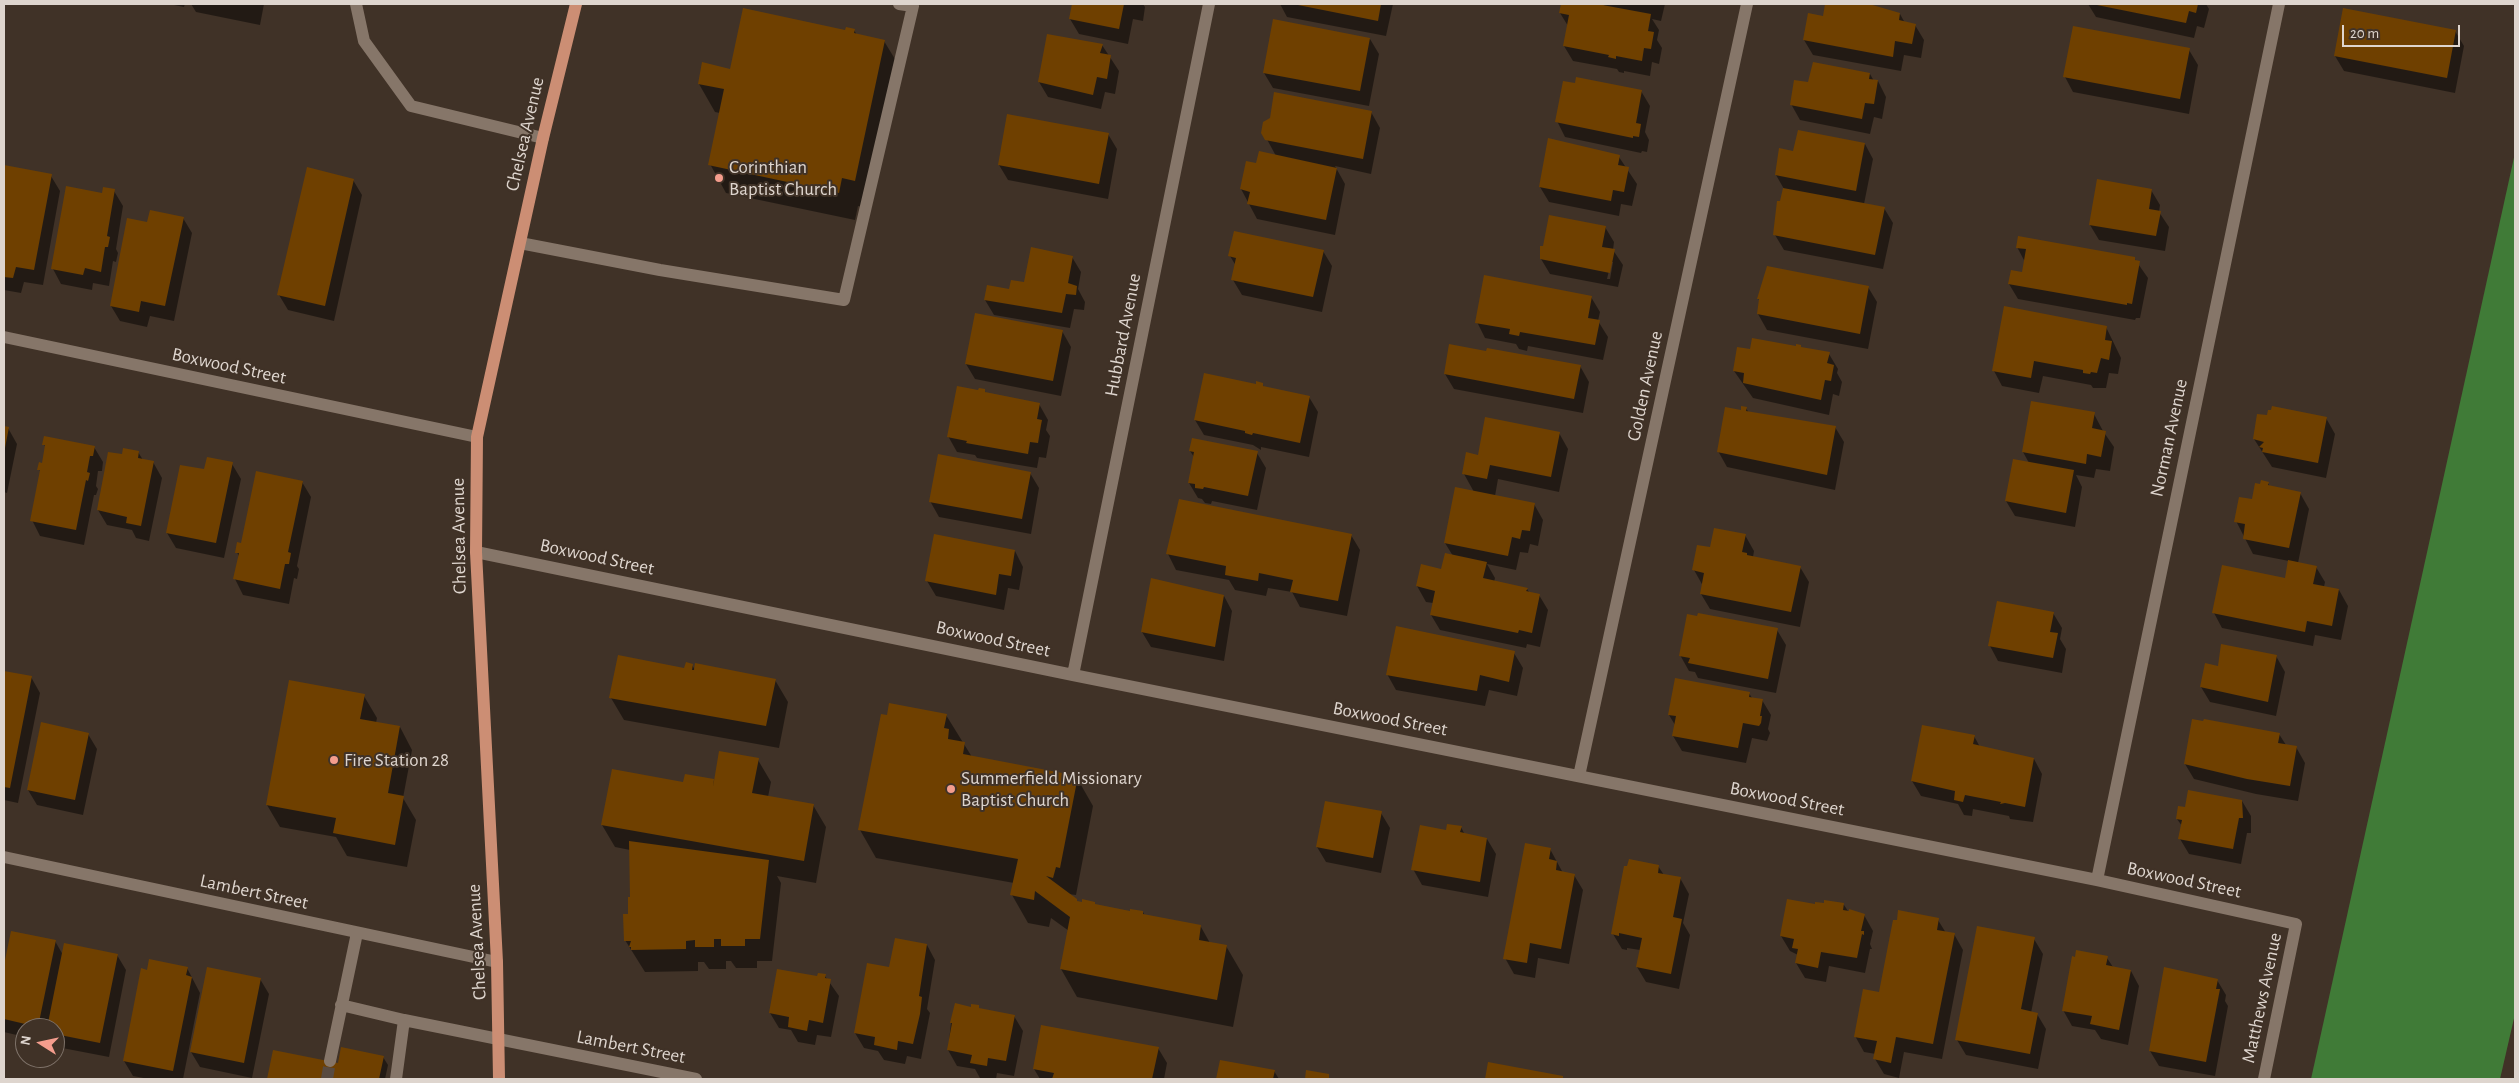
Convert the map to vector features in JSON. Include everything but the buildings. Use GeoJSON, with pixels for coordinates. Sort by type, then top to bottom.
{"type":"FeatureCollection","features":[{"type":"Feature","properties":{"kind":"main road","name":"Chelsea Avenue"},"geometry":{"type":"LineString","coordinates":[[499,1079],[500,1040],[497,962],[476,552],[477,437],[543,138],[575,4]]}},
{"type":"Feature","properties":{"kind":"street"},"geometry":{"type":"LineString","coordinates":[[356,4],[364,40],[411,106],[543,138]]}},
{"type":"Feature","properties":{"kind":"street"},"geometry":{"type":"LineString","coordinates":[[520,243],[660,270],[844,300],[913,6],[903,4]]}},
{"type":"Feature","properties":{"kind":"street","name":"Hubbard Avenue"},"geometry":{"type":"LineString","coordinates":[[1073,675],[1209,4]]}},
{"type":"Feature","properties":{"kind":"street","name":"Golden Avenue"},"geometry":{"type":"LineString","coordinates":[[1580,776],[1746,4]]}},
{"type":"Feature","properties":{"kind":"street","name":"Norman Avenue"},"geometry":{"type":"LineString","coordinates":[[2097,880],[2279,4]]}},
{"type":"Feature","properties":{"kind":"street","name":"Boxwood Street"},"geometry":{"type":"LineString","coordinates":[[4,337],[477,437]]}},
{"type":"Feature","properties":{"kind":"street","name":"Boxwood Street"},"geometry":{"type":"LineString","coordinates":[[476,552],[1073,675],[2097,880],[2296,924]]}},
{"type":"Feature","properties":{"kind":"street","name":"Lambert Street"},"geometry":{"type":"LineString","coordinates":[[4,857],[497,962]]}},
{"type":"Feature","properties":{"kind":"street","name":"Matthews Avenue"},"geometry":{"type":"LineString","coordinates":[[2264,1079],[2296,924]]}},
{"type":"Feature","properties":{"kind":"street"},"geometry":{"type":"LineString","coordinates":[[330,1061],[357,933]]}},
{"type":"Feature","properties":{"kind":"street","name":"Lambert Street"},"geometry":{"type":"LineString","coordinates":[[341,1005],[404,1020],[696,1079]]}},
{"type":"Feature","properties":{"kind":"street"},"geometry":{"type":"LineString","coordinates":[[396,1079],[404,1020]]}},
{"type":"Feature","properties":{"kind":"green space"},"geometry":{"type":"Polygon","coordinates":[[[2515,153],[2515,1014],[2500,1079],[2311,1079],[2515,153]]]}},
{"type":"Feature","properties":{"kind":"tunnel"},"geometry":{"type":"LineString","coordinates":[[327,1079],[330,1061]]}},
{"type":"Feature","properties":{"kind":"place","name":"Corinthian Baptist Church"},"geometry":{"type":"Point","coordinates":[719,178]}},
{"type":"Feature","properties":{"kind":"place","name":"Fire Station 28"},"geometry":{"type":"Point","coordinates":[334,760]}},
{"type":"Feature","properties":{"kind":"place","name":"Summerfield Missionary Baptist Church"},"geometry":{"type":"Point","coordinates":[951,789]}}]}
